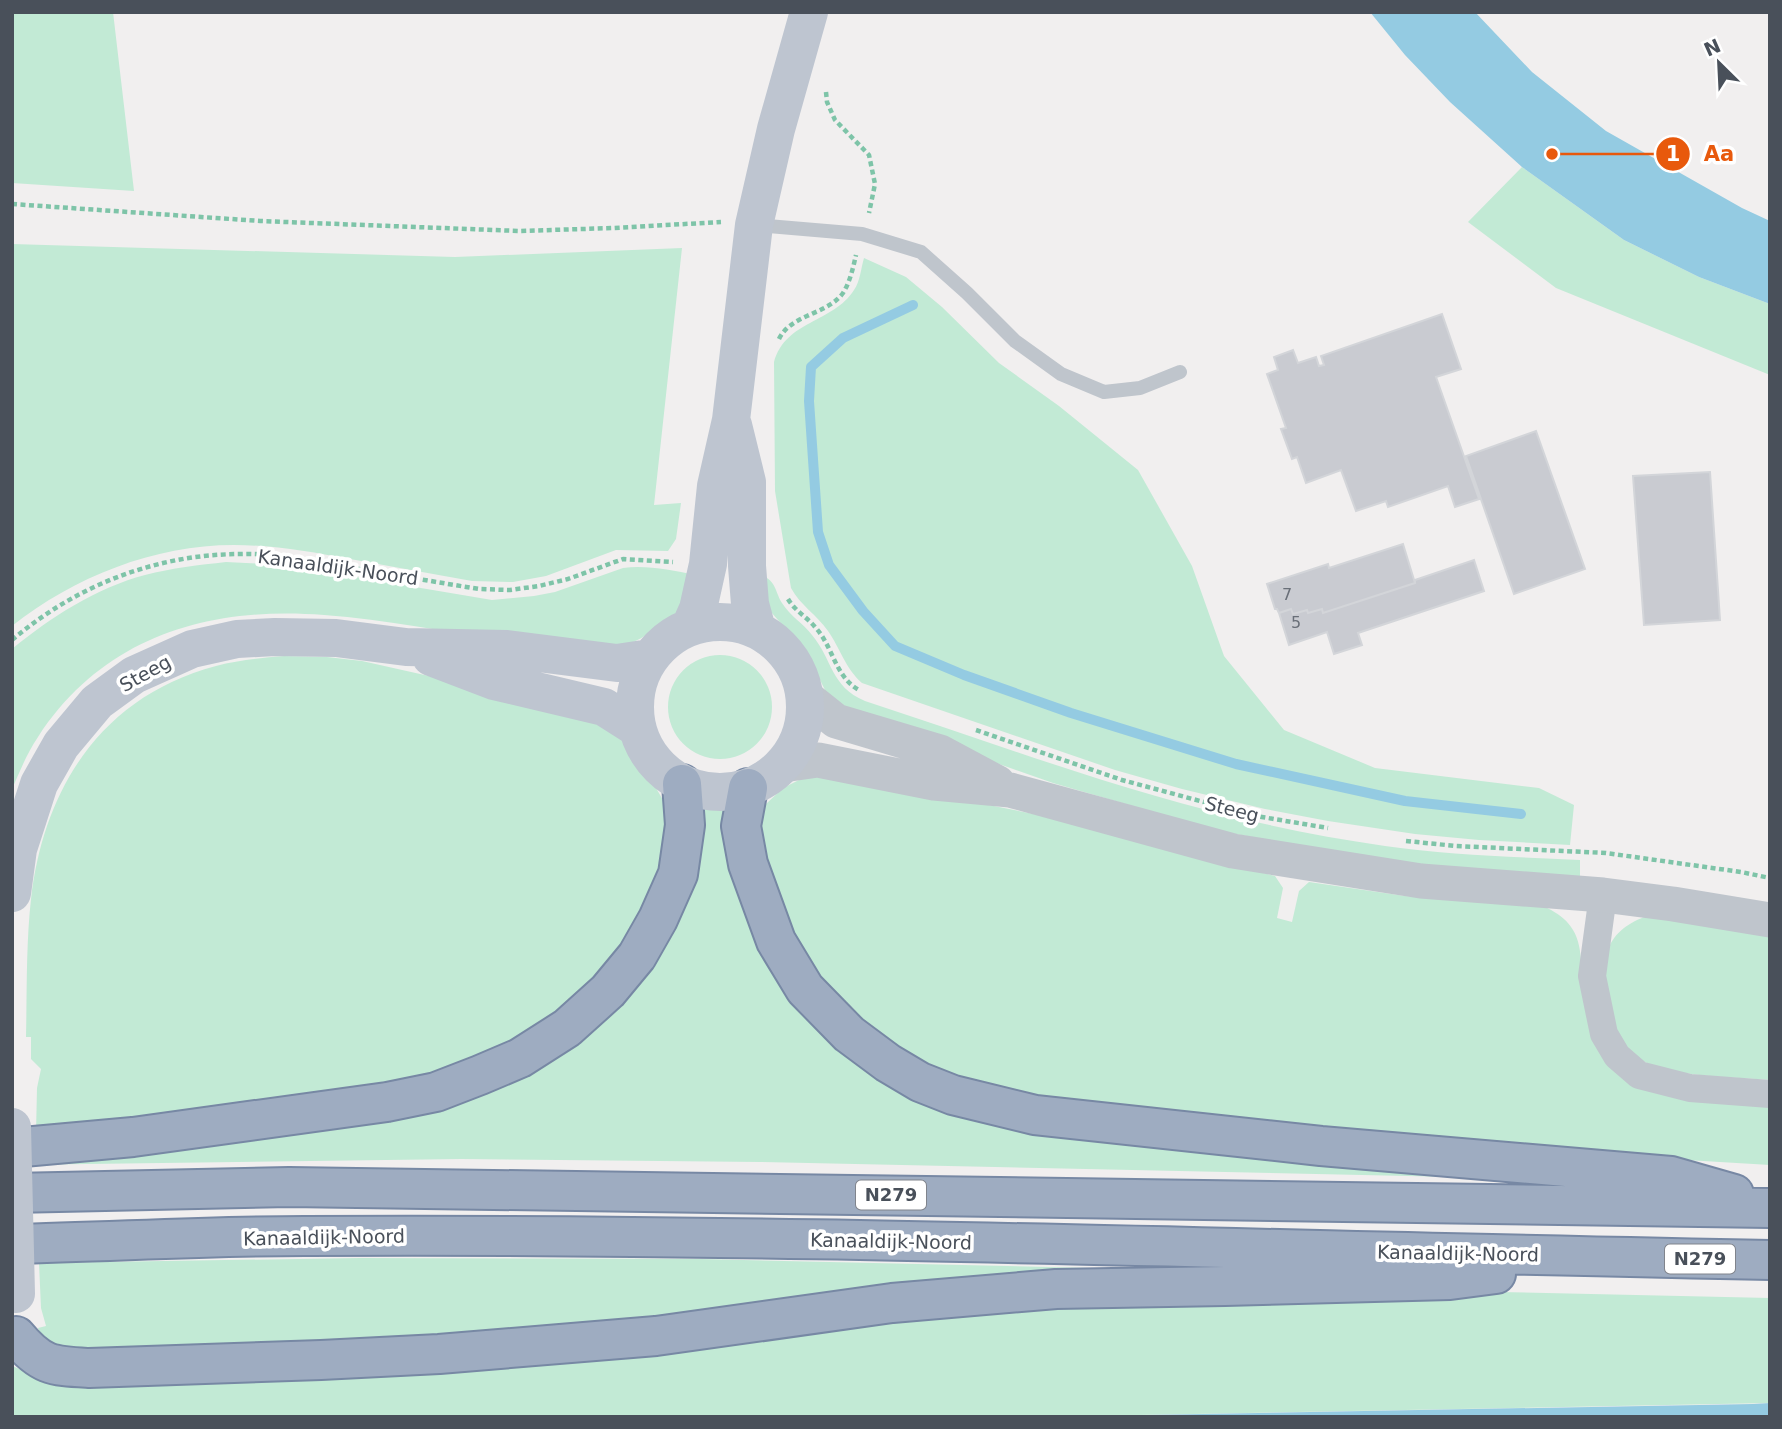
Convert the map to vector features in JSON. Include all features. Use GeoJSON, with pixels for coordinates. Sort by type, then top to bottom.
{"type":"FeatureCollection","features":[{"type":"Feature","properties":{"kind":"highway"},"geometry":{"type":"LineString","coordinates":[[12,1148],[134,1137],[387,1102],[436,1092],[520,1058],[567,1028],[608,991],[659,919],[678,874],[685,825],[682,784]]}},
{"type":"Feature","properties":{"kind":"highway","name":"N279"},"geometry":{"type":"LineString","coordinates":[[748,788],[741,826],[748,864],[776,941],[805,989],[849,1034],[920,1082],[942,1091],[1035,1115],[1321,1146],[1671,1176],[1770,1206]]}},
{"type":"Feature","properties":{"kind":"highway","name":"N279"},"geometry":{"type":"LineString","coordinates":[[12,1193],[289,1187],[1770,1206]]}},
{"type":"Feature","properties":{"kind":"highway","name":"Kanaaldijk-Noord"},"geometry":{"type":"LineString","coordinates":[[12,1244],[299,1236],[583,1236],[1770,1260]]}},
{"type":"Feature","properties":{"kind":"highway","name":"N279"},"geometry":{"type":"LineString","coordinates":[[14,1339],[42,1362],[89,1368],[321,1360],[439,1354],[656,1336],[892,1303],[1056,1289],[1450,1280],[1630,1257]]}},
{"type":"Feature","properties":{"kind":"main road"},"geometry":{"type":"LineString","coordinates":[[690,628],[698,609],[708,564],[716,486],[732,420],[737,224],[776,129],[808,12]]}},
{"type":"Feature","properties":{"kind":"main road"},"geometry":{"type":"LineString","coordinates":[[732,420],[747,482],[747,566],[750,604],[757,630]]}},
{"type":"Feature","properties":{"kind":"main road"},"geometry":{"type":"LineString","coordinates":[[723,621],[757,630],[775,641],[790,657],[800,676],[806,697],[806,715],[794,750],[773,775],[748,788],[726,793],[704,791],[682,784],[654,761],[643,745],[635,710],[641,674],[661,645],[690,628],[706,622],[723,621]]}},
{"type":"Feature","properties":{"kind":"main road","name":"Steeg"},"geometry":{"type":"LineString","coordinates":[[12,893],[18,849],[39,784],[61,745],[97,702],[134,675],[192,649],[237,639],[335,638],[406,647],[507,649],[617,663],[650,658]]}},
{"type":"Feature","properties":{"kind":"main road","name":"Steeg"},"geometry":{"type":"LineString","coordinates":[[406,647],[494,681],[604,707],[637,728]]}},
{"type":"Feature","properties":{"kind":"main road"},"geometry":{"type":"LineString","coordinates":[[12,1127],[16,1294],[14,1339]]}},
{"type":"Feature","properties":{"kind":"street","name":"Steeg"},"geometry":{"type":"LineString","coordinates":[[806,697],[836,721],[940,752],[1010,790]]}},
{"type":"Feature","properties":{"kind":"street","name":"Steeg"},"geometry":{"type":"LineString","coordinates":[[783,765],[818,760],[934,783],[1010,790],[1233,851],[1420,881],[1603,895],[1770,920]]}},
{"type":"Feature","properties":{"kind":"street"},"geometry":{"type":"LineString","coordinates":[[1603,895],[1592,976],[1604,1034],[1617,1056],[1639,1075],[1690,1088],[1770,1094]]}},
{"type":"Feature","properties":{"kind":"lane"},"geometry":{"type":"LineString","coordinates":[[737,224],[862,234],[921,251],[1016,341],[1061,374],[1104,392],[1140,388],[1180,372]]}},
{"type":"Feature","properties":{"kind":"path"},"geometry":{"type":"LineString","coordinates":[[778,341],[782,333],[798,321],[826,308],[842,294],[851,275],[875,184],[869,155],[835,120],[827,102],[825,83]]}},
{"type":"Feature","properties":{"kind":"path"},"geometry":{"type":"LineString","coordinates":[[12,204],[260,221],[520,230],[737,224]]}},
{"type":"Feature","properties":{"kind":"path","name":"Kanaaldijk-Noord"},"geometry":{"type":"LineString","coordinates":[[12,640],[70,597],[111,579],[154,565],[197,556],[286,556],[479,589],[510,590],[568,579],[623,559],[680,562]]}},
{"type":"Feature","properties":{"kind":"path"},"geometry":{"type":"LineString","coordinates":[[784,591],[792,606],[815,627],[828,644],[839,670],[854,687],[866,693]]}},
{"type":"Feature","properties":{"kind":"path","name":"Steeg"},"geometry":{"type":"LineString","coordinates":[[969,728],[1122,780],[1256,816],[1334,830]]}},
{"type":"Feature","properties":{"kind":"path"},"geometry":{"type":"LineString","coordinates":[[1397,840],[1456,846],[1606,853],[1770,878]]}},
{"type":"Feature","properties":{"kind":"green space"},"geometry":{"type":"Polygon","coordinates":[[[12,12],[113,12],[134,191],[12,183],[12,12]]]}},
{"type":"Feature","properties":{"kind":"green space"},"geometry":{"type":"Polygon","coordinates":[[[1522,167],[1624,240],[1699,277],[1770,304],[1770,375],[1556,288],[1468,222],[1522,167]]]}},
{"type":"Feature","properties":{"kind":"green space"},"geometry":{"type":"Polygon","coordinates":[[[12,244],[455,257],[682,248],[654,505],[681,503],[676,539],[668,551],[616,550],[546,576],[513,582],[472,581],[278,548],[249,545],[204,546],[174,551],[116,567],[62,593],[12,626],[12,244]]]}},
{"type":"Feature","properties":{"kind":"green space"},"geometry":{"type":"Polygon","coordinates":[[[864,258],[906,277],[942,307],[999,363],[1059,406],[1138,470],[1192,566],[1224,656],[1284,730],[1375,768],[1539,788],[1574,805],[1570,845],[1415,834],[1265,809],[1115,770],[862,683],[847,664],[828,631],[791,588],[775,491],[774,362],[780,348],[799,329],[845,301],[858,283],[864,258]]]}},
{"type":"Feature","properties":{"kind":"green space"},"geometry":{"type":"Polygon","coordinates":[[[226,562],[320,571],[492,600],[555,592],[623,568],[650,568],[695,575],[685,601],[676,613],[648,634],[624,645],[507,639],[324,615],[240,616],[200,623],[163,635],[127,652],[94,674],[65,702],[34,743],[12,789],[12,649],[58,615],[109,588],[155,573],[226,562]]]}},
{"type":"Feature","properties":{"kind":"green space"},"geometry":{"type":"Polygon","coordinates":[[[765,577],[774,585],[785,608],[819,644],[838,680],[865,701],[1113,783],[1214,812],[1385,846],[1458,854],[1580,860],[1580,877],[1423,868],[1219,831],[1053,783],[851,712],[827,694],[806,652],[771,612],[766,599],[765,577]]]}},
{"type":"Feature","properties":{"kind":"green space"},"geometry":{"type":"Polygon","coordinates":[[[720,655],[740,659],[757,670],[768,687],[772,707],[768,727],[757,744],[740,755],[720,759],[700,755],[683,744],[672,727],[668,707],[672,687],[683,670],[700,659],[720,655]]]}},
{"type":"Feature","properties":{"kind":"green space"},"geometry":{"type":"Polygon","coordinates":[[[284,656],[362,661],[574,709],[620,735],[636,764],[656,788],[667,807],[672,840],[620,957],[551,1023],[434,1078],[36,1133],[37,1088],[41,1069],[31,1059],[31,1037],[26,1037],[29,916],[38,858],[65,784],[86,751],[111,723],[141,699],[176,680],[216,666],[284,656]]]}},
{"type":"Feature","properties":{"kind":"green space"},"geometry":{"type":"Polygon","coordinates":[[[815,776],[928,793],[1049,817],[1275,876],[1283,888],[1277,918],[1292,922],[1299,891],[1309,882],[1405,896],[1543,906],[1558,914],[1575,934],[1581,957],[1585,1005],[1601,1051],[1770,1103],[1770,1165],[1519,1150],[986,1092],[884,1044],[806,967],[758,843],[761,815],[766,804],[783,788],[803,778],[815,776]]]}},
{"type":"Feature","properties":{"kind":"green space"},"geometry":{"type":"Polygon","coordinates":[[[704,805],[728,807],[743,894],[897,1081],[1500,1178],[760,1162],[461,1159],[12,1165],[548,1056],[700,832],[704,805]]]}},
{"type":"Feature","properties":{"kind":"green space"},"geometry":{"type":"Polygon","coordinates":[[[1647,916],[1770,934],[1770,1080],[1670,1070],[1643,1061],[1623,1042],[1609,1004],[1606,959],[1618,933],[1647,916]]]}},
{"type":"Feature","properties":{"kind":"green space"},"geometry":{"type":"Polygon","coordinates":[[[360,1258],[702,1259],[1135,1269],[641,1325],[87,1355],[51,1344],[38,1328],[46,1326],[41,1308],[39,1263],[360,1258]]]}},
{"type":"Feature","properties":{"kind":"green space"},"geometry":{"type":"Polygon","coordinates":[[[1498,1292],[1770,1298],[1770,1403],[1036,1417],[12,1417],[12,1366],[25,1371],[909,1313],[1498,1292]]]}},
{"type":"Feature","properties":{"kind":"water"},"geometry":{"type":"Polygon","coordinates":[[[1370,12],[1475,12],[1532,72],[1606,131],[1770,221],[1770,304],[1699,277],[1624,240],[1522,167],[1450,102],[1405,55],[1370,12]]]}},
{"type":"Feature","properties":{"kind":"water"},"geometry":{"type":"Polygon","coordinates":[[[1770,1403],[1770,1417],[1036,1417],[1753,1404],[1770,1403]]]}},
{"type":"Feature","properties":{"kind":"building"},"geometry":{"type":"Polygon","coordinates":[[[1442,314],[1461,369],[1436,377],[1479,499],[1455,507],[1448,486],[1388,507],[1386,501],[1356,511],[1341,470],[1306,483],[1297,457],[1292,459],[1281,429],[1286,428],[1267,374],[1278,370],[1274,357],[1293,350],[1298,363],[1316,357],[1319,366],[1324,365],[1321,356],[1442,314]]]}},
{"type":"Feature","properties":{"kind":"building"},"geometry":{"type":"Polygon","coordinates":[[[1536,431],[1585,569],[1514,594],[1466,456],[1536,431]]]}},
{"type":"Feature","properties":{"kind":"building"},"geometry":{"type":"Polygon","coordinates":[[[1710,472],[1720,620],[1644,625],[1633,476],[1710,472]]]}},
{"type":"Feature","properties":{"kind":"building"},"geometry":{"type":"Polygon","coordinates":[[[1403,544],[1415,583],[1323,613],[1322,609],[1293,614],[1291,609],[1279,613],[1275,609],[1267,584],[1328,564],[1329,568],[1403,544]]]}},
{"type":"Feature","properties":{"kind":"building"},"geometry":{"type":"Polygon","coordinates":[[[1474,560],[1484,591],[1358,633],[1362,645],[1334,654],[1327,632],[1289,645],[1279,613],[1291,609],[1293,614],[1322,609],[1323,613],[1415,583],[1415,580],[1474,560]]]}},
{"type":"Feature","properties":{"kind":"waterway"},"geometry":{"type":"LineString","coordinates":[[913,305],[843,338],[811,367],[809,401],[818,532],[829,565],[863,611],[895,646],[964,675],[1071,713],[1236,764],[1405,801],[1521,814]]}},
{"type":"Feature","properties":{"kind":"place","name":"Aa"},"geometry":{"type":"Point","coordinates":[1552,154]}}]}
